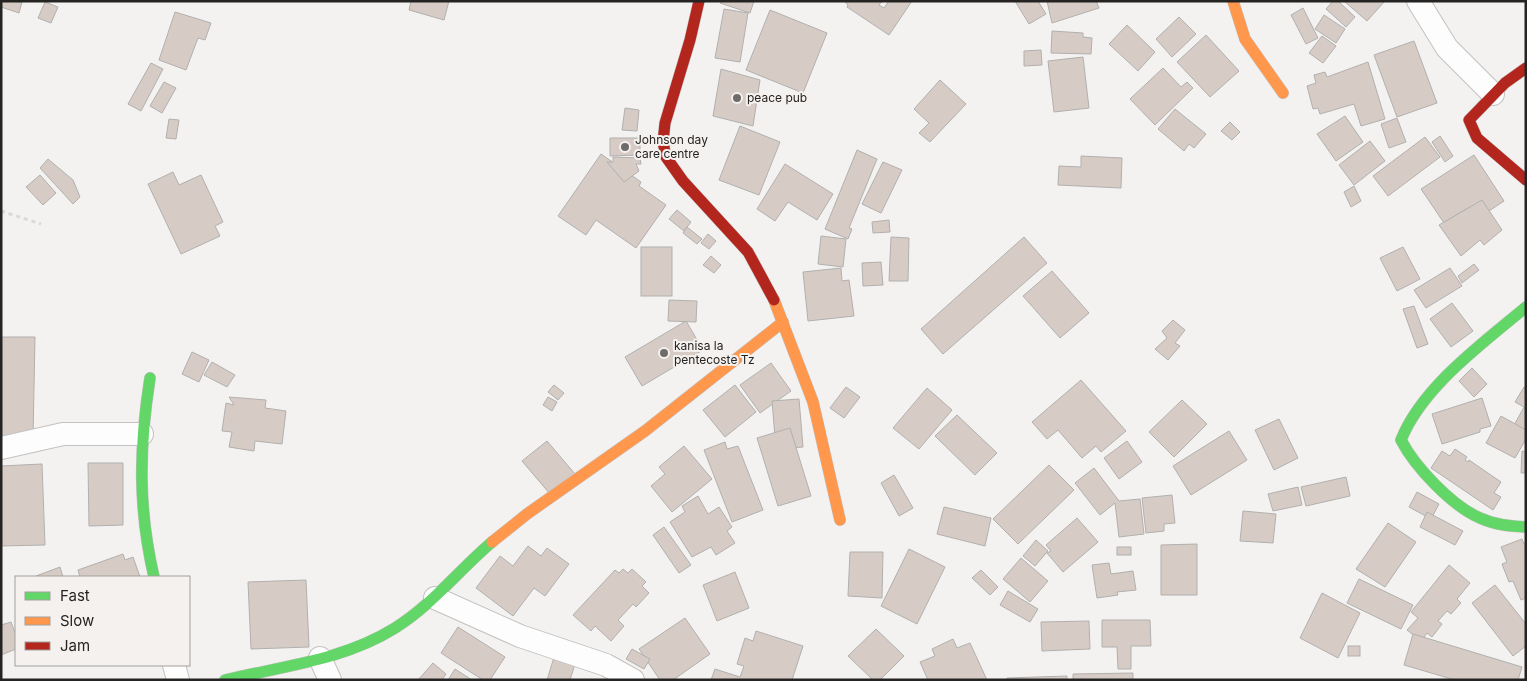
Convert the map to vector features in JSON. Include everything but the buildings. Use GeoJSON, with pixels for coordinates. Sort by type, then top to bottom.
{"type":"FeatureCollection","features":[{"type":"Feature","properties":{"kind":"street"},"geometry":{"type":"LineString","coordinates":[[698,1],[690,40],[665,123],[663,142],[666,157],[683,181],[748,252],[771,292],[813,402],[840,520]]}},
{"type":"Feature","properties":{"kind":"street"},"geometry":{"type":"LineString","coordinates":[[1233,1],[1236,21],[1248,46],[1283,93]]}},
{"type":"Feature","properties":{"kind":"street"},"geometry":{"type":"LineString","coordinates":[[1418,1],[1447,48],[1493,94]]}},
{"type":"Feature","properties":{"kind":"street"},"geometry":{"type":"LineString","coordinates":[[1526,68],[1505,83],[1469,120],[1472,133],[1526,180]]}},
{"type":"Feature","properties":{"kind":"street"},"geometry":{"type":"LineString","coordinates":[[1526,306],[1426,398],[1403,430],[1401,440],[1413,458],[1472,515],[1498,525],[1526,528]]}},
{"type":"Feature","properties":{"kind":"street"},"geometry":{"type":"LineString","coordinates":[[225,680],[320,658],[377,638],[403,623],[435,598],[454,576],[506,530],[605,460],[782,322]]}},
{"type":"Feature","properties":{"kind":"street"},"geometry":{"type":"LineString","coordinates":[[150,378],[142,434],[140,470],[143,522],[154,576]]}},
{"type":"Feature","properties":{"kind":"street"},"geometry":{"type":"LineString","coordinates":[[1,448],[63,434],[142,434]]}},
{"type":"Feature","properties":{"kind":"street"},"geometry":{"type":"LineString","coordinates":[[435,598],[520,636],[606,665],[633,680]]}},
{"type":"Feature","properties":{"kind":"street"},"geometry":{"type":"LineString","coordinates":[[320,658],[330,680]]}},
{"type":"Feature","properties":{"kind":"street"},"geometry":{"type":"LineString","coordinates":[[174,666],[178,680]]}},
{"type":"Feature","properties":{"kind":"path"},"geometry":{"type":"LineString","coordinates":[[1,210],[41,224]]}},
{"type":"Feature","properties":{"kind":"traffic: fast"},"geometry":{"type":"LineString","coordinates":[[1526,307],[1473,351],[1438,384],[1423,402],[1401,440],[1415,462],[1435,485],[1458,505],[1491,522],[1508,526],[1526,527]]}},
{"type":"Feature","properties":{"kind":"traffic: fast"},"geometry":{"type":"LineString","coordinates":[[150,378],[146,404],[142,478],[145,527],[154,576]]}},
{"type":"Feature","properties":{"kind":"traffic: fast"},"geometry":{"type":"LineString","coordinates":[[225,680],[313,661],[355,648],[375,639],[395,628],[421,609],[492,542]]}},
{"type":"Feature","properties":{"kind":"traffic: slow"},"geometry":{"type":"LineString","coordinates":[[1233,1],[1245,39],[1283,93]]}},
{"type":"Feature","properties":{"kind":"traffic: slow"},"geometry":{"type":"LineString","coordinates":[[774,300],[813,402],[840,520]]}},
{"type":"Feature","properties":{"kind":"traffic: slow"},"geometry":{"type":"LineString","coordinates":[[492,542],[527,514],[645,431],[783,322]]}},
{"type":"Feature","properties":{"kind":"traffic: jam"},"geometry":{"type":"LineString","coordinates":[[699,1],[690,40],[665,123],[663,142],[666,157],[683,181],[748,252],[774,300]]}},
{"type":"Feature","properties":{"kind":"traffic: jam"},"geometry":{"type":"LineString","coordinates":[[1526,68],[1505,83],[1469,120],[1477,138],[1526,180]]}},
{"type":"Feature","properties":{"kind":"place","name":"peace pub"},"geometry":{"type":"Point","coordinates":[737,98]}},
{"type":"Feature","properties":{"kind":"place","name":"Johnson day care centre"},"geometry":{"type":"Point","coordinates":[625,147]}},
{"type":"Feature","properties":{"kind":"place","name":"kanisa la pentecoste Tz"},"geometry":{"type":"Point","coordinates":[664,353]}}]}
